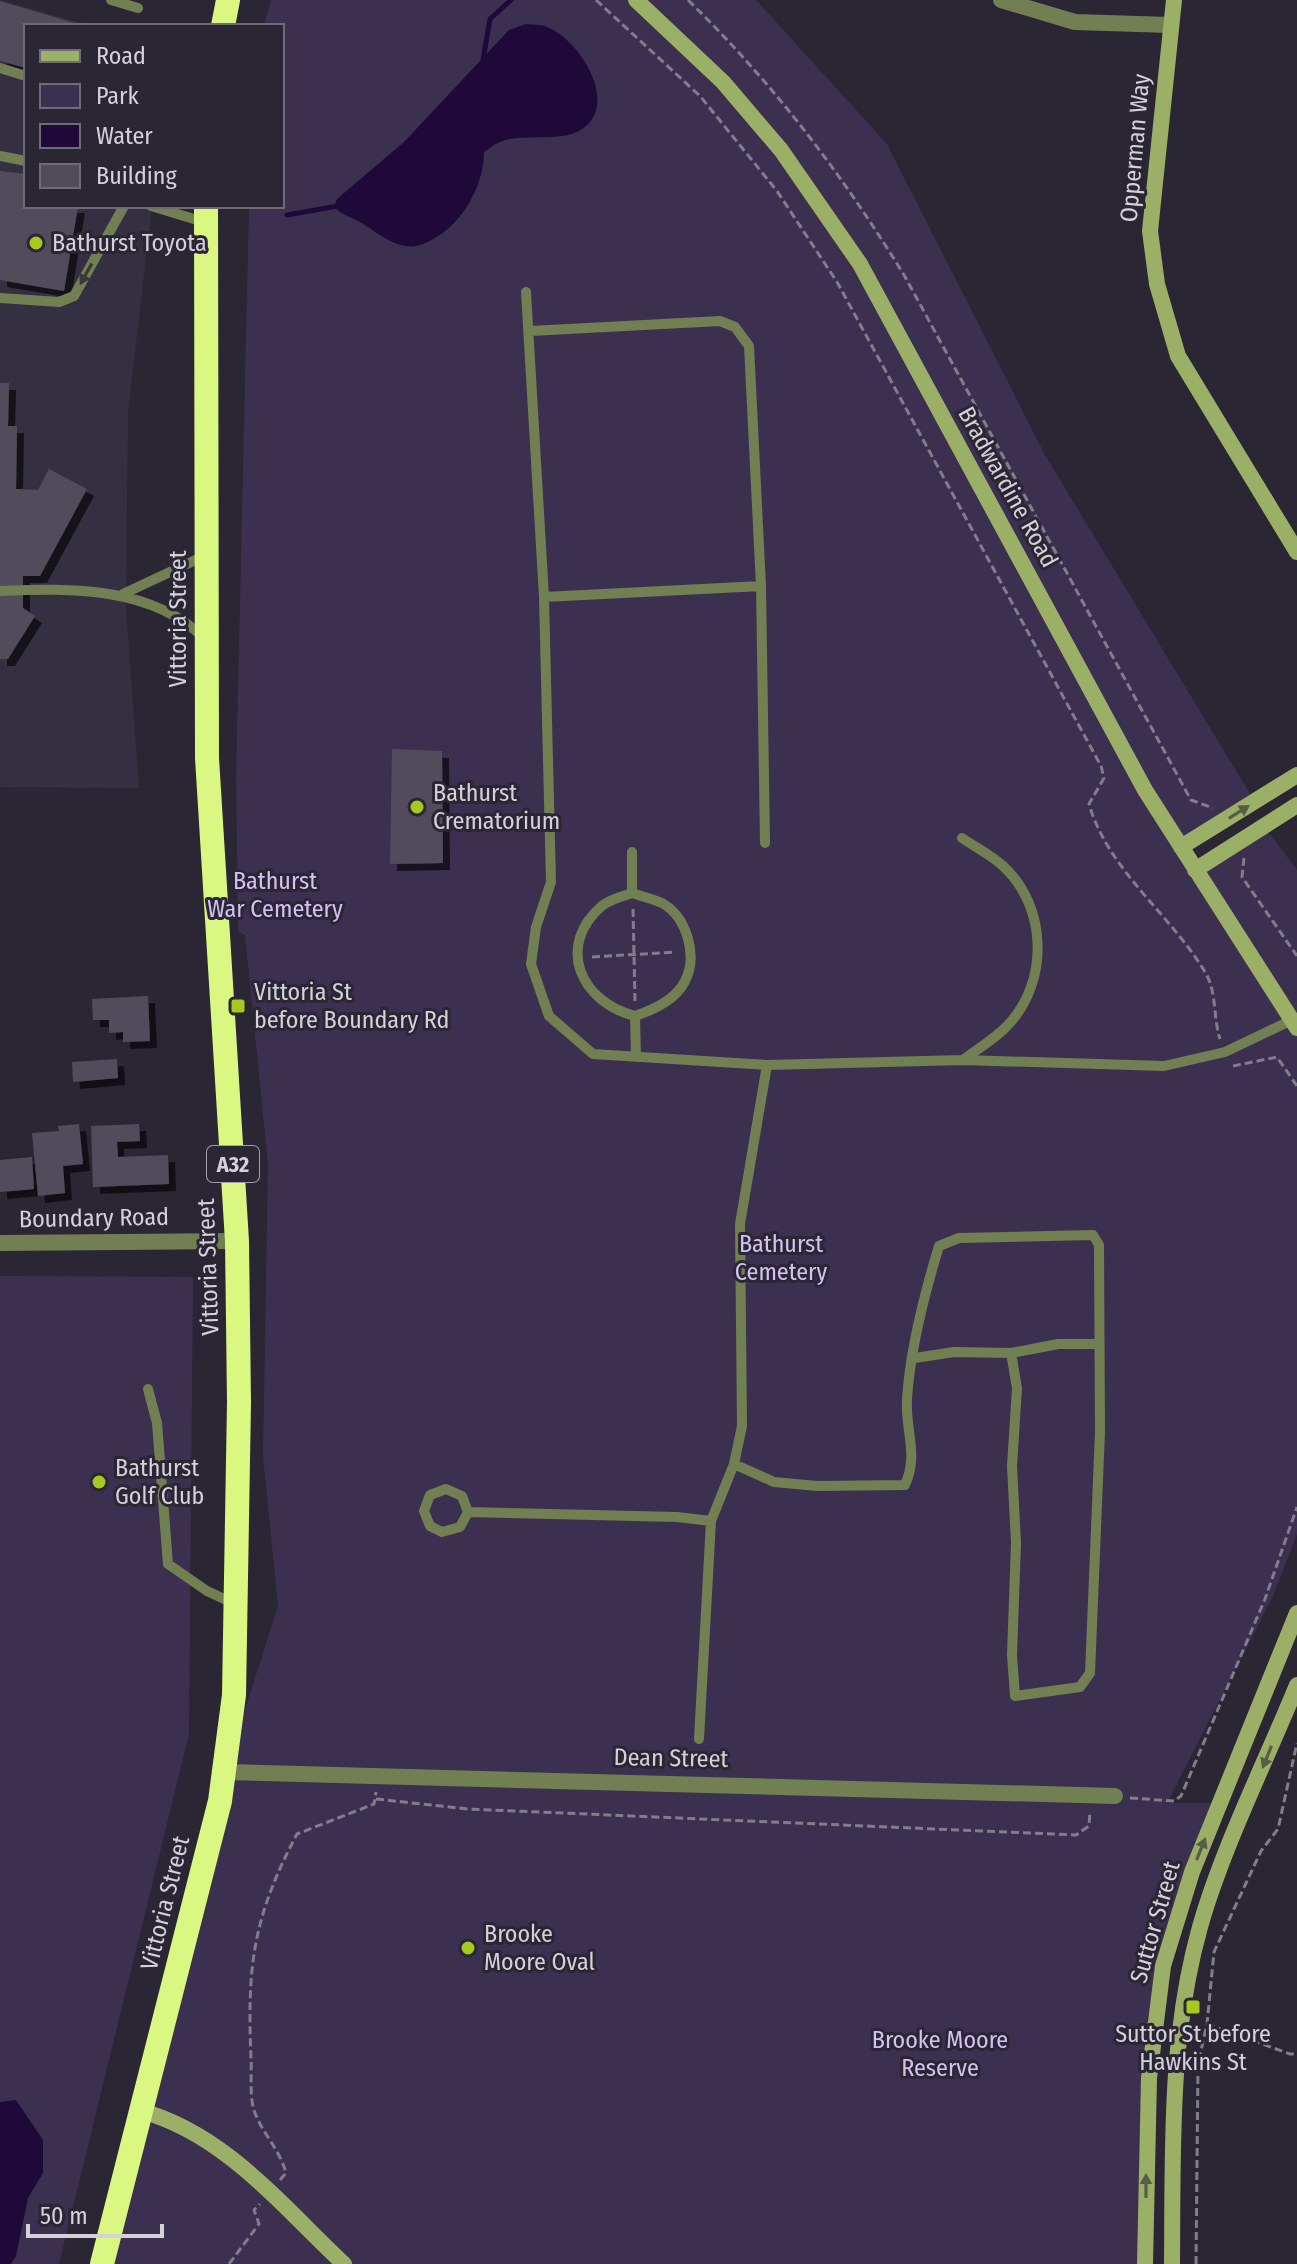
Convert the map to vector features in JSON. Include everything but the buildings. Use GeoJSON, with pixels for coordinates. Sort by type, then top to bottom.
{"type":"FeatureCollection","features":[{"type":"Feature","properties":{"kind":"highway"},"geometry":{"type":"LineString","coordinates":[[223,24],[228,0]]}},
{"type":"Feature","properties":{"kind":"highway","name":"Vittoria Street"},"geometry":{"type":"LineString","coordinates":[[102,2264],[225,1772],[234,1695],[237,1605],[237,1241],[209,824],[206,214]]}},
{"type":"Feature","properties":{"kind":"main road","name":"Bradwardine Road"},"geometry":{"type":"LineString","coordinates":[[636,0],[723,82],[781,150],[860,264],[1145,790],[1294,1024]]}},
{"type":"Feature","properties":{"kind":"main road","name":"Opperman Way"},"geometry":{"type":"LineString","coordinates":[[1174,0],[1150,231],[1157,284],[1178,356],[1297,552]]}},
{"type":"Feature","properties":{"kind":"main road"},"geometry":{"type":"LineString","coordinates":[[1181,847],[1297,775]]}},
{"type":"Feature","properties":{"kind":"main road"},"geometry":{"type":"LineString","coordinates":[[1195,870],[1297,805]]}},
{"type":"Feature","properties":{"kind":"main road","name":"Suttor Street"},"geometry":{"type":"LineString","coordinates":[[1145,2264],[1146,2121],[1163,1966],[1192,1872],[1297,1613]]}},
{"type":"Feature","properties":{"kind":"main road","name":"Suttor Street"},"geometry":{"type":"LineString","coordinates":[[1172,2264],[1173,2091],[1187,1983],[1200,1925],[1297,1685]]}},
{"type":"Feature","properties":{"kind":"main road"},"geometry":{"type":"LineString","coordinates":[[141,2111],[166,2118],[205,2138],[339,2263]]}},
{"type":"Feature","properties":{"kind":"street"},"geometry":{"type":"LineString","coordinates":[[1001,0],[1075,22],[1170,25]]}},
{"type":"Feature","properties":{"kind":"street","name":"Boundary Road"},"geometry":{"type":"LineString","coordinates":[[0,1243],[237,1241]]}},
{"type":"Feature","properties":{"kind":"street","name":"Dean Street"},"geometry":{"type":"LineString","coordinates":[[225,1772],[1115,1796]]}},
{"type":"Feature","properties":{"kind":"lane"},"geometry":{"type":"LineString","coordinates":[[111,0],[138,8]]}},
{"type":"Feature","properties":{"kind":"lane"},"geometry":{"type":"LineString","coordinates":[[0,68],[24,75]]}},
{"type":"Feature","properties":{"kind":"lane"},"geometry":{"type":"LineString","coordinates":[[0,156],[24,161]]}},
{"type":"Feature","properties":{"kind":"lane"},"geometry":{"type":"LineString","coordinates":[[0,298],[59,302],[74,296],[123,208]]}},
{"type":"Feature","properties":{"kind":"lane"},"geometry":{"type":"LineString","coordinates":[[165,208],[206,214]]}},
{"type":"Feature","properties":{"kind":"lane"},"geometry":{"type":"LineString","coordinates":[[526,292],[544,597],[551,882],[536,927],[531,964],[549,1016],[593,1054],[767,1065],[963,1060],[1164,1066],[1225,1052],[1294,1024]]}},
{"type":"Feature","properties":{"kind":"lane"},"geometry":{"type":"LineString","coordinates":[[530,331],[720,321],[735,327],[749,346],[761,586],[765,843]]}},
{"type":"Feature","properties":{"kind":"lane"},"geometry":{"type":"LineString","coordinates":[[123,594],[206,555]]}},
{"type":"Feature","properties":{"kind":"lane"},"geometry":{"type":"LineString","coordinates":[[544,597],[761,586]]}},
{"type":"Feature","properties":{"kind":"lane"},"geometry":{"type":"LineString","coordinates":[[0,591],[123,594],[186,620],[206,640]]}},
{"type":"Feature","properties":{"kind":"lane"},"geometry":{"type":"LineString","coordinates":[[962,838],[1004,866],[1029,900],[1039,940],[1032,991],[1007,1027],[963,1060]]}},
{"type":"Feature","properties":{"kind":"lane"},"geometry":{"type":"LineString","coordinates":[[632,852],[632,893]]}},
{"type":"Feature","properties":{"kind":"lane"},"geometry":{"type":"LineString","coordinates":[[632,893],[664,904],[684,926],[690,950],[685,982],[659,1008],[635,1016],[614,1011],[590,993],[576,957],[584,926],[605,903],[632,893]]}},
{"type":"Feature","properties":{"kind":"lane"},"geometry":{"type":"LineString","coordinates":[[635,1016],[636,1057]]}},
{"type":"Feature","properties":{"kind":"lane"},"geometry":{"type":"LineString","coordinates":[[699,1739],[711,1521],[734,1464],[742,1426],[740,1224],[767,1065]]}},
{"type":"Feature","properties":{"kind":"lane"},"geometry":{"type":"LineString","coordinates":[[734,1464],[774,1482],[905,1485],[913,1467],[907,1400],[925,1292],[939,1246],[959,1238],[1093,1235],[1099,1245],[1100,1432],[1090,1673],[1080,1687],[1015,1696],[1012,1655],[1016,1543],[1012,1466],[1017,1388],[1011,1353]]}},
{"type":"Feature","properties":{"kind":"lane"},"geometry":{"type":"LineString","coordinates":[[915,1358],[954,1352],[1011,1353],[1058,1344],[1098,1344]]}},
{"type":"Feature","properties":{"kind":"lane"},"geometry":{"type":"LineString","coordinates":[[148,1389],[157,1423],[168,1564],[207,1591],[237,1605]]}},
{"type":"Feature","properties":{"kind":"lane"},"geometry":{"type":"LineString","coordinates":[[446,1489],[462,1496],[468,1512],[460,1527],[442,1532],[430,1526],[424,1511],[430,1495],[446,1489]]}},
{"type":"Feature","properties":{"kind":"lane"},"geometry":{"type":"LineString","coordinates":[[468,1512],[677,1517],[711,1521]]}},
{"type":"Feature","properties":{"kind":"path"},"geometry":{"type":"LineString","coordinates":[[596,0],[700,96],[777,191],[837,282],[1101,766],[1104,778],[1089,804],[1093,817],[1117,859],[1207,974],[1213,1018],[1229,1065],[1277,1057],[1297,1086]]}},
{"type":"Feature","properties":{"kind":"path"},"geometry":{"type":"LineString","coordinates":[[688,0],[798,119],[858,200],[904,275],[1191,800],[1216,811]]}},
{"type":"Feature","properties":{"kind":"path"},"geometry":{"type":"LineString","coordinates":[[1243,854],[1246,867],[1242,877],[1297,956]]}},
{"type":"Feature","properties":{"kind":"path"},"geometry":{"type":"LineString","coordinates":[[632,893],[635,1016]]}},
{"type":"Feature","properties":{"kind":"path"},"geometry":{"type":"LineString","coordinates":[[576,957],[635,956],[690,950]]}},
{"type":"Feature","properties":{"kind":"path"},"geometry":{"type":"LineString","coordinates":[[1115,1796],[1166,1801],[1181,1796],[1265,1599],[1297,1507]]}},
{"type":"Feature","properties":{"kind":"path"},"geometry":{"type":"LineString","coordinates":[[1196,2264],[1198,2064],[1207,2024],[1214,1952],[1261,1851],[1278,1829],[1297,1743]]}},
{"type":"Feature","properties":{"kind":"path"},"geometry":{"type":"LineString","coordinates":[[277,2184],[286,2173],[281,2156],[254,2111],[248,1989],[255,1942],[271,1883],[297,1834],[374,1804],[376,1777]]}},
{"type":"Feature","properties":{"kind":"path"},"geometry":{"type":"LineString","coordinates":[[376,1799],[511,1811],[1076,1835],[1089,1826],[1091,1795]]}},
{"type":"Feature","properties":{"kind":"path"},"geometry":{"type":"LineString","coordinates":[[1207,2024],[1297,2054]]}},
{"type":"Feature","properties":{"kind":"path"},"geometry":{"type":"LineString","coordinates":[[229,2264],[259,2224],[254,2210],[262,2201]]}},
{"type":"Feature","properties":{"kind":"shaded area"},"geometry":{"type":"Polygon","coordinates":[[[0,0],[85,24],[24,24],[24,208],[152,208],[128,413],[126,608],[139,788],[0,787],[0,0]]]}},
{"type":"Feature","properties":{"kind":"green space","name":"Bathurst Cemetery"},"geometry":{"type":"Polygon","coordinates":[[[271,0],[756,0],[887,144],[1045,455],[1255,802],[1181,847],[1195,869],[1264,826],[1297,870],[1297,1534],[1273,1596],[1167,1803],[1219,1803],[1163,1966],[1145,2264],[102,2264],[225,1772],[278,1606],[263,1456],[268,1164],[245,935],[238,931],[236,779],[249,208],[284,208],[284,24],[265,24],[271,0]]]}},
{"type":"Feature","properties":{"kind":"green space","name":"Bathurst Golf Club"},"geometry":{"type":"Polygon","coordinates":[[[0,1276],[193,1277],[189,1734],[59,2264],[0,2264],[0,1276]]]}},
{"type":"Feature","properties":{"kind":"water"},"geometry":{"type":"Polygon","coordinates":[[[526,24],[542,25],[556,32],[568,41],[588,66],[597,96],[596,110],[590,122],[571,134],[511,139],[484,152],[479,181],[465,210],[444,232],[416,246],[394,243],[334,207],[337,199],[404,142],[509,30],[526,24]]]}},
{"type":"Feature","properties":{"kind":"water"},"geometry":{"type":"Polygon","coordinates":[[[16,2100],[43,2140],[43,2173],[28,2198],[16,2256],[11,2264],[0,2264],[0,2102],[16,2100]]]}},
{"type":"Feature","properties":{"kind":"waterway"},"geometry":{"type":"LineString","coordinates":[[482,66],[490,19],[511,0]]}},
{"type":"Feature","properties":{"kind":"waterway"},"geometry":{"type":"LineString","coordinates":[[287,215],[338,206]]}},
{"type":"Feature","properties":{"kind":"place","name":"Bathurst Toyota"},"geometry":{"type":"Point","coordinates":[36,243]}},
{"type":"Feature","properties":{"kind":"place","name":"Bathurst Crematorium"},"geometry":{"type":"Point","coordinates":[417,807]}},
{"type":"Feature","properties":{"kind":"place","name":"Vittoria St before Boundary Rd"},"geometry":{"type":"Point","coordinates":[238,1006]}},
{"type":"Feature","properties":{"kind":"place","name":"Bathurst Golf Club"},"geometry":{"type":"Point","coordinates":[99,1482]}},
{"type":"Feature","properties":{"kind":"place","name":"Brooke Moore Oval"},"geometry":{"type":"Point","coordinates":[468,1948]}},
{"type":"Feature","properties":{"kind":"place","name":"Suttor St before Hawkins St"},"geometry":{"type":"Point","coordinates":[1193,2007]}},
{"type":"Feature","properties":{"kind":"park label","name":"Bathurst War Cemetery"},"geometry":{"type":"Point","coordinates":[275,895]}},
{"type":"Feature","properties":{"kind":"park label","name":"Brooke Moore Reserve"},"geometry":{"type":"Point","coordinates":[940,2054]}}]}
